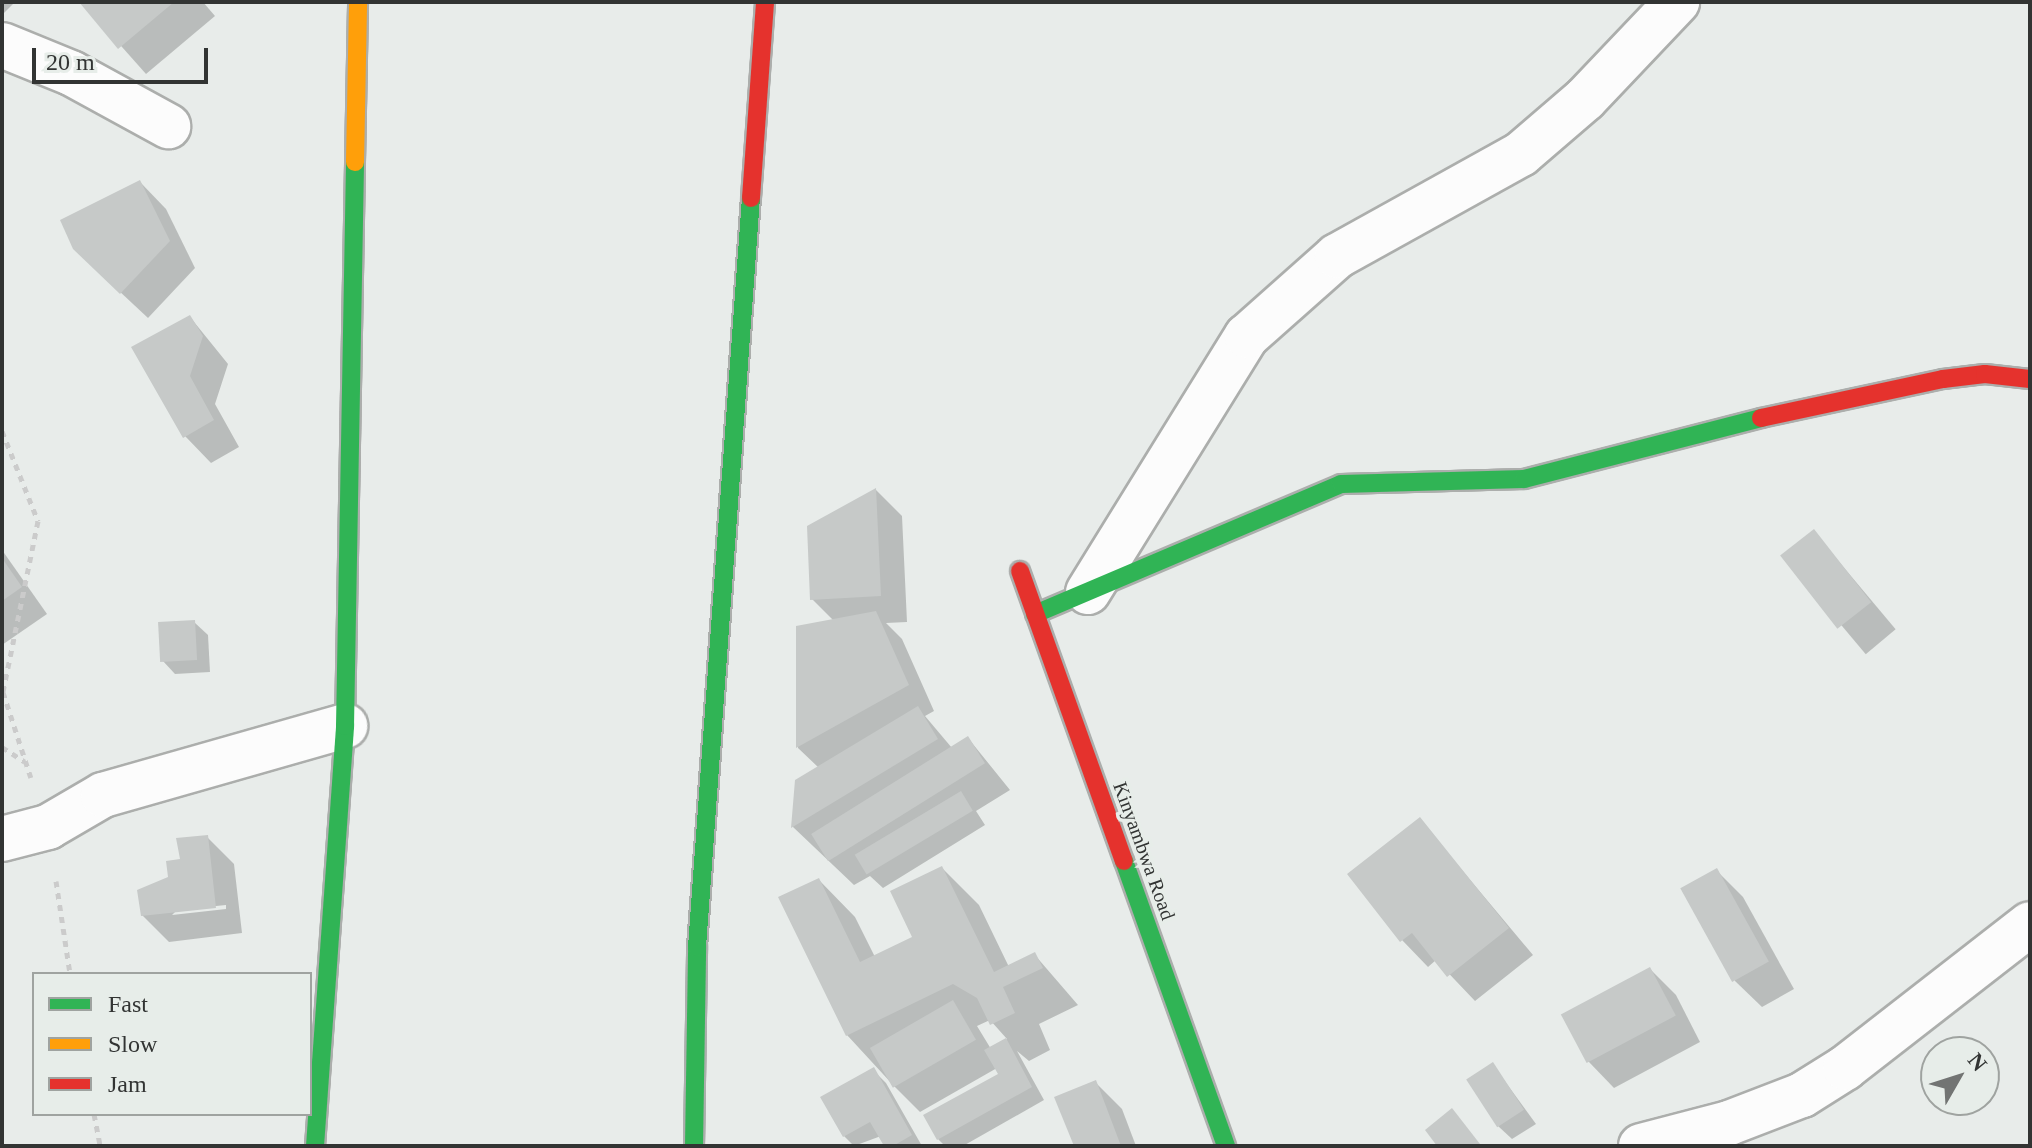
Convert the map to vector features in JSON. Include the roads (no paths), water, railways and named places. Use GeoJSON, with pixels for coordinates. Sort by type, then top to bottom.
{"type":"FeatureCollection","features":[{"type":"Feature","properties":{"kind":"street"},"geometry":{"type":"LineString","coordinates":[[315,1146],[345,726],[358,2]]}},
{"type":"Feature","properties":{"kind":"street"},"geometry":{"type":"LineString","coordinates":[[694,1146],[697,947],[765,2]]}},
{"type":"Feature","properties":{"kind":"street"},"geometry":{"type":"LineString","coordinates":[[1088,592],[1247,336],[1337,256],[1521,154],[1585,99],[1677,2]]}},
{"type":"Feature","properties":{"kind":"street"},"geometry":{"type":"LineString","coordinates":[[2,45],[71,73],[168,126]]}},
{"type":"Feature","properties":{"kind":"street"},"geometry":{"type":"LineString","coordinates":[[1035,614],[1341,484],[1524,479],[1758,419],[1943,379],[1985,374],[2030,379]]}},
{"type":"Feature","properties":{"kind":"street","name":"Kinyambwa Road"},"geometry":{"type":"LineString","coordinates":[[1020,571],[1226,1146]]}},
{"type":"Feature","properties":{"kind":"street"},"geometry":{"type":"LineString","coordinates":[[2,839],[48,827],[103,795],[345,726]]}},
{"type":"Feature","properties":{"kind":"street"},"geometry":{"type":"LineString","coordinates":[[1641,1146],[1729,1123],[1802,1095],[1845,1068],[2030,924]]}}]}
